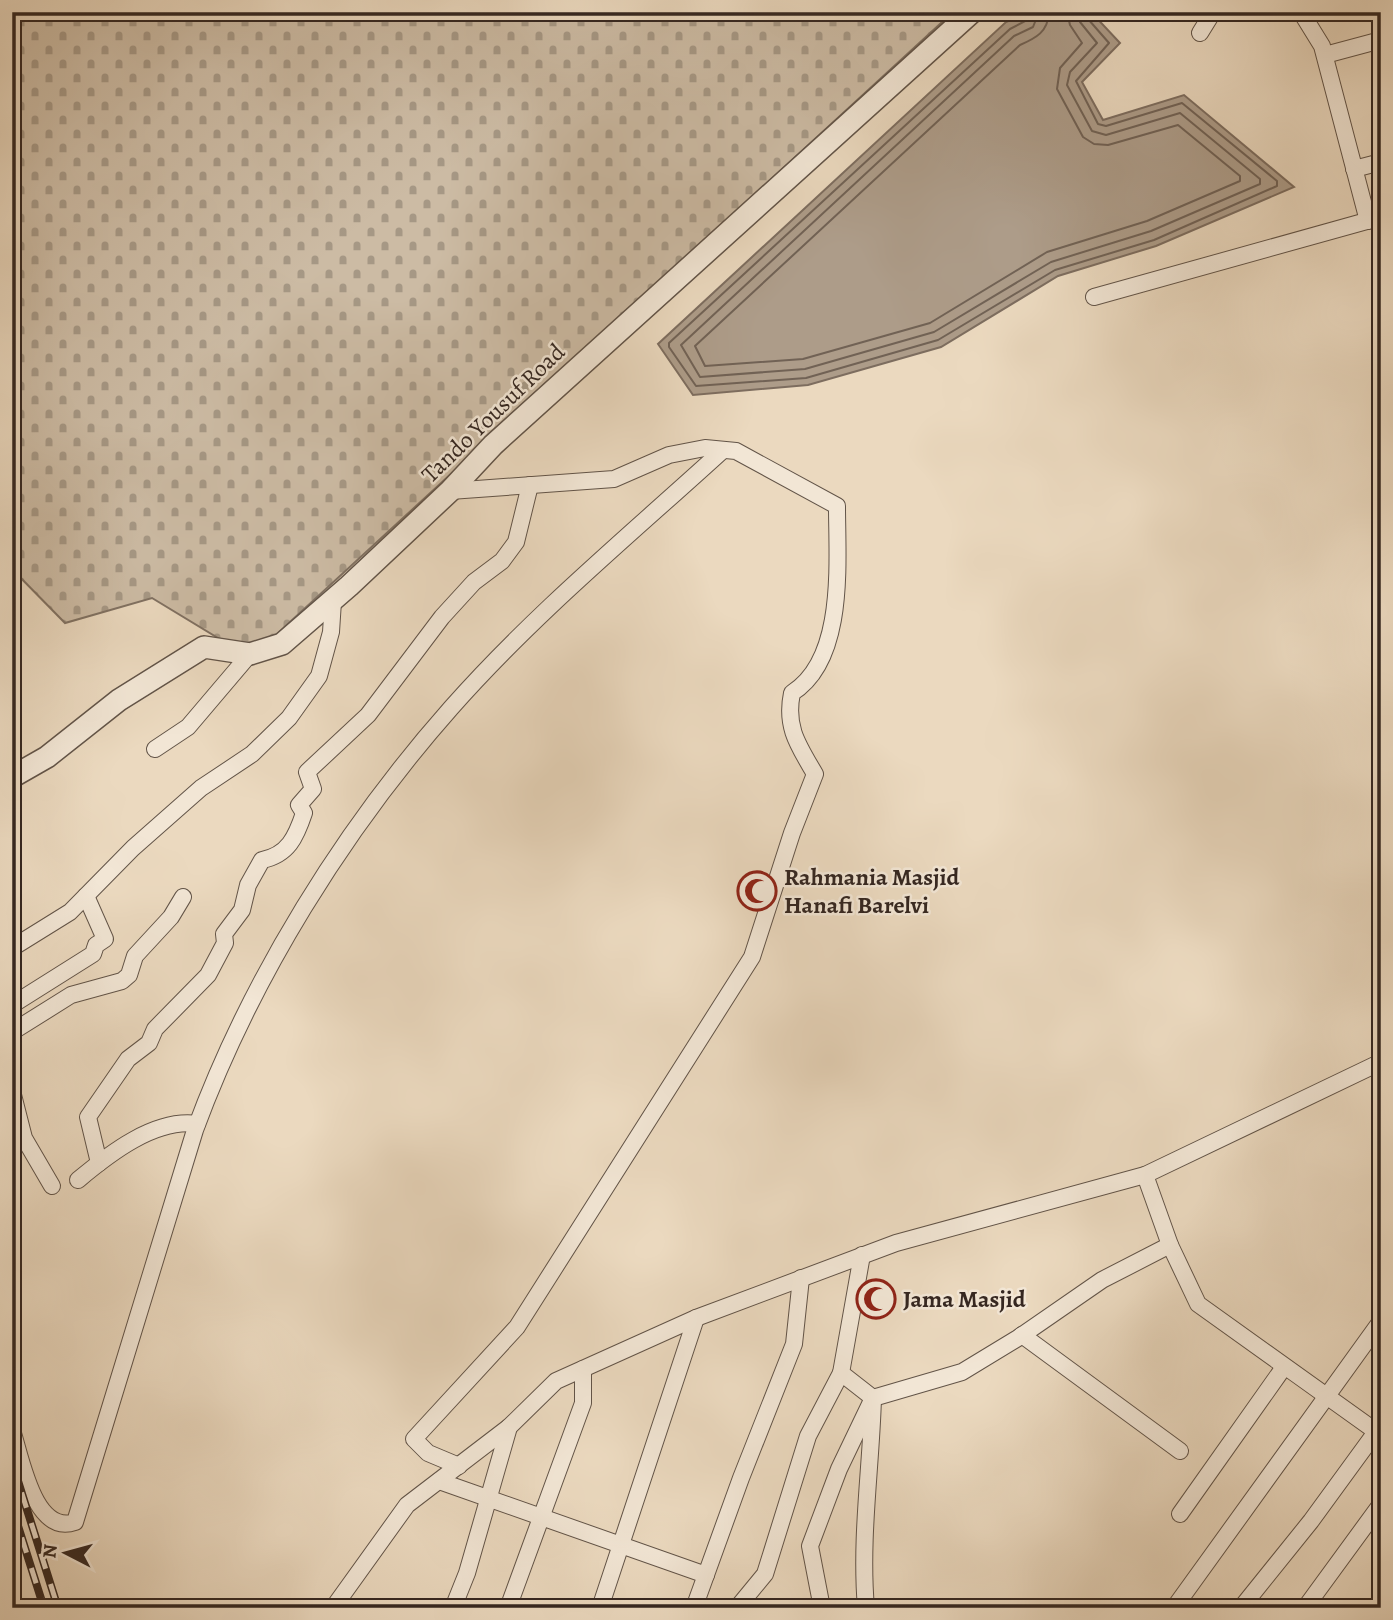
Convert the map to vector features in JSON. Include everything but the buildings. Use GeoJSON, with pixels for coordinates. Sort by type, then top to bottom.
{"type":"FeatureCollection","features":[{"type":"Feature","properties":{"kind":"street","name":"Tando Yousuf Road"},"geometry":{"type":"LineString","coordinates":[[12,777],[47,757],[119,700],[204,647],[250,654],[282,644],[333,601],[450,491],[493,445],[972,12]]}},
{"type":"Feature","properties":{"kind":"street"},"geometry":{"type":"LineString","coordinates":[[1200,33],[1213,12]]}},
{"type":"Feature","properties":{"kind":"street"},"geometry":{"type":"LineString","coordinates":[[1094,297],[1374,219],[1354,169],[1325,55],[1301,12]]}},
{"type":"Feature","properties":{"kind":"street"},"geometry":{"type":"LineString","coordinates":[[1325,55],[1381,40]]}},
{"type":"Feature","properties":{"kind":"street"},"geometry":{"type":"LineString","coordinates":[[1354,169],[1381,162]]}},
{"type":"Feature","properties":{"kind":"street"},"geometry":{"type":"LineString","coordinates":[[450,491],[614,479],[670,455],[705,448],[736,451],[837,506],[837,584],[831,633],[817,669],[804,685],[792,693],[788,714],[796,740],[815,774],[792,834],[752,957],[517,1327],[414,1438],[428,1453],[458,1466]]}},
{"type":"Feature","properties":{"kind":"street"},"geometry":{"type":"LineString","coordinates":[[12,1430],[35,1501],[42,1513],[65,1524],[75,1522],[197,1124],[235,1031],[318,886],[383,790],[452,707],[540,616],[723,450]]}},
{"type":"Feature","properties":{"kind":"street"},"geometry":{"type":"LineString","coordinates":[[99,1163],[88,1117],[128,1059],[149,1043],[155,1029],[208,975],[225,943],[224,934],[242,911],[248,885],[262,860],[275,858],[296,836],[304,813],[299,805],[313,789],[307,772],[369,715],[442,617],[474,582],[502,561],[516,542],[530,485]]}},
{"type":"Feature","properties":{"kind":"street"},"geometry":{"type":"LineString","coordinates":[[12,948],[49,927],[201,788],[252,754],[289,718],[319,676],[331,632],[333,601]]}},
{"type":"Feature","properties":{"kind":"street"},"geometry":{"type":"LineString","coordinates":[[155,748],[188,727],[250,654]]}},
{"type":"Feature","properties":{"kind":"street"},"geometry":{"type":"LineString","coordinates":[[12,1005],[93,954],[96,944],[105,940],[86,896]]}},
{"type":"Feature","properties":{"kind":"street"},"geometry":{"type":"LineString","coordinates":[[12,1032],[71,995],[122,981],[129,975],[135,956],[171,917],[183,897]]}},
{"type":"Feature","properties":{"kind":"street"},"geometry":{"type":"LineString","coordinates":[[332,1608],[407,1505],[509,1427],[556,1381],[696,1318],[896,1243],[1145,1175],[1381,1062]]}},
{"type":"Feature","properties":{"kind":"street"},"geometry":{"type":"LineString","coordinates":[[12,1091],[24,1138],[52,1186]]}},
{"type":"Feature","properties":{"kind":"street"},"geometry":{"type":"LineString","coordinates":[[78,1180],[130,1141],[181,1122],[197,1124]]}},
{"type":"Feature","properties":{"kind":"street"},"geometry":{"type":"LineString","coordinates":[[1145,1175],[1170,1245],[1198,1304],[1324,1396],[1379,1431],[1241,1608]]}},
{"type":"Feature","properties":{"kind":"street"},"geometry":{"type":"LineString","coordinates":[[822,1608],[810,1546],[839,1469],[873,1398],[962,1372],[1102,1280],[1170,1245]]}},
{"type":"Feature","properties":{"kind":"street"},"geometry":{"type":"LineString","coordinates":[[737,1608],[765,1574],[808,1436],[841,1373],[862,1255]]}},
{"type":"Feature","properties":{"kind":"street"},"geometry":{"type":"LineString","coordinates":[[694,1608],[794,1344],[801,1278]]}},
{"type":"Feature","properties":{"kind":"street"},"geometry":{"type":"LineString","coordinates":[[600,1608],[696,1318]]}},
{"type":"Feature","properties":{"kind":"street"},"geometry":{"type":"LineString","coordinates":[[1174,1608],[1324,1396],[1381,1321]]}},
{"type":"Feature","properties":{"kind":"street"},"geometry":{"type":"LineString","coordinates":[[1022,1335],[1180,1451]]}},
{"type":"Feature","properties":{"kind":"street"},"geometry":{"type":"LineString","coordinates":[[1180,1514],[1284,1367]]}},
{"type":"Feature","properties":{"kind":"street"},"geometry":{"type":"LineString","coordinates":[[508,1608],[583,1403],[583,1369]]}},
{"type":"Feature","properties":{"kind":"street"},"geometry":{"type":"LineString","coordinates":[[841,1373],[873,1398]]}},
{"type":"Feature","properties":{"kind":"street"},"geometry":{"type":"LineString","coordinates":[[866,1608],[862,1560],[870,1483],[873,1398]]}},
{"type":"Feature","properties":{"kind":"street"},"geometry":{"type":"LineString","coordinates":[[453,1608],[509,1427]]}},
{"type":"Feature","properties":{"kind":"street"},"geometry":{"type":"LineString","coordinates":[[439,1481],[706,1575]]}},
{"type":"Feature","properties":{"kind":"street"},"geometry":{"type":"LineString","coordinates":[[1305,1608],[1381,1504]]}},
{"type":"Feature","properties":{"kind":"green space"},"geometry":{"type":"Polygon","coordinates":[[[12,12],[953,12],[265,645],[223,641],[152,598],[65,623],[12,569],[12,12]]]}},
{"type":"Feature","properties":{"kind":"water"},"geometry":{"type":"Polygon","coordinates":[[[1030,12],[1091,12],[1120,43],[1082,82],[1103,120],[1184,95],[1294,187],[1156,246],[1058,276],[941,347],[808,385],[693,395],[658,344],[1006,22],[1030,12]]]}},
{"type":"Feature","properties":{"kind":"railway"},"geometry":{"type":"LineString","coordinates":[[12,1462],[58,1608]]}},
{"type":"Feature","properties":{"kind":"railway"},"geometry":{"type":"LineString","coordinates":[[12,1507],[44,1608]]}},
{"type":"Feature","properties":{"kind":"place","name":"Rahmania Masjid Hanafi Barelvi"},"geometry":{"type":"Point","coordinates":[757,891]}},
{"type":"Feature","properties":{"kind":"place","name":"Jama Masjid"},"geometry":{"type":"Point","coordinates":[876,1299]}}]}
